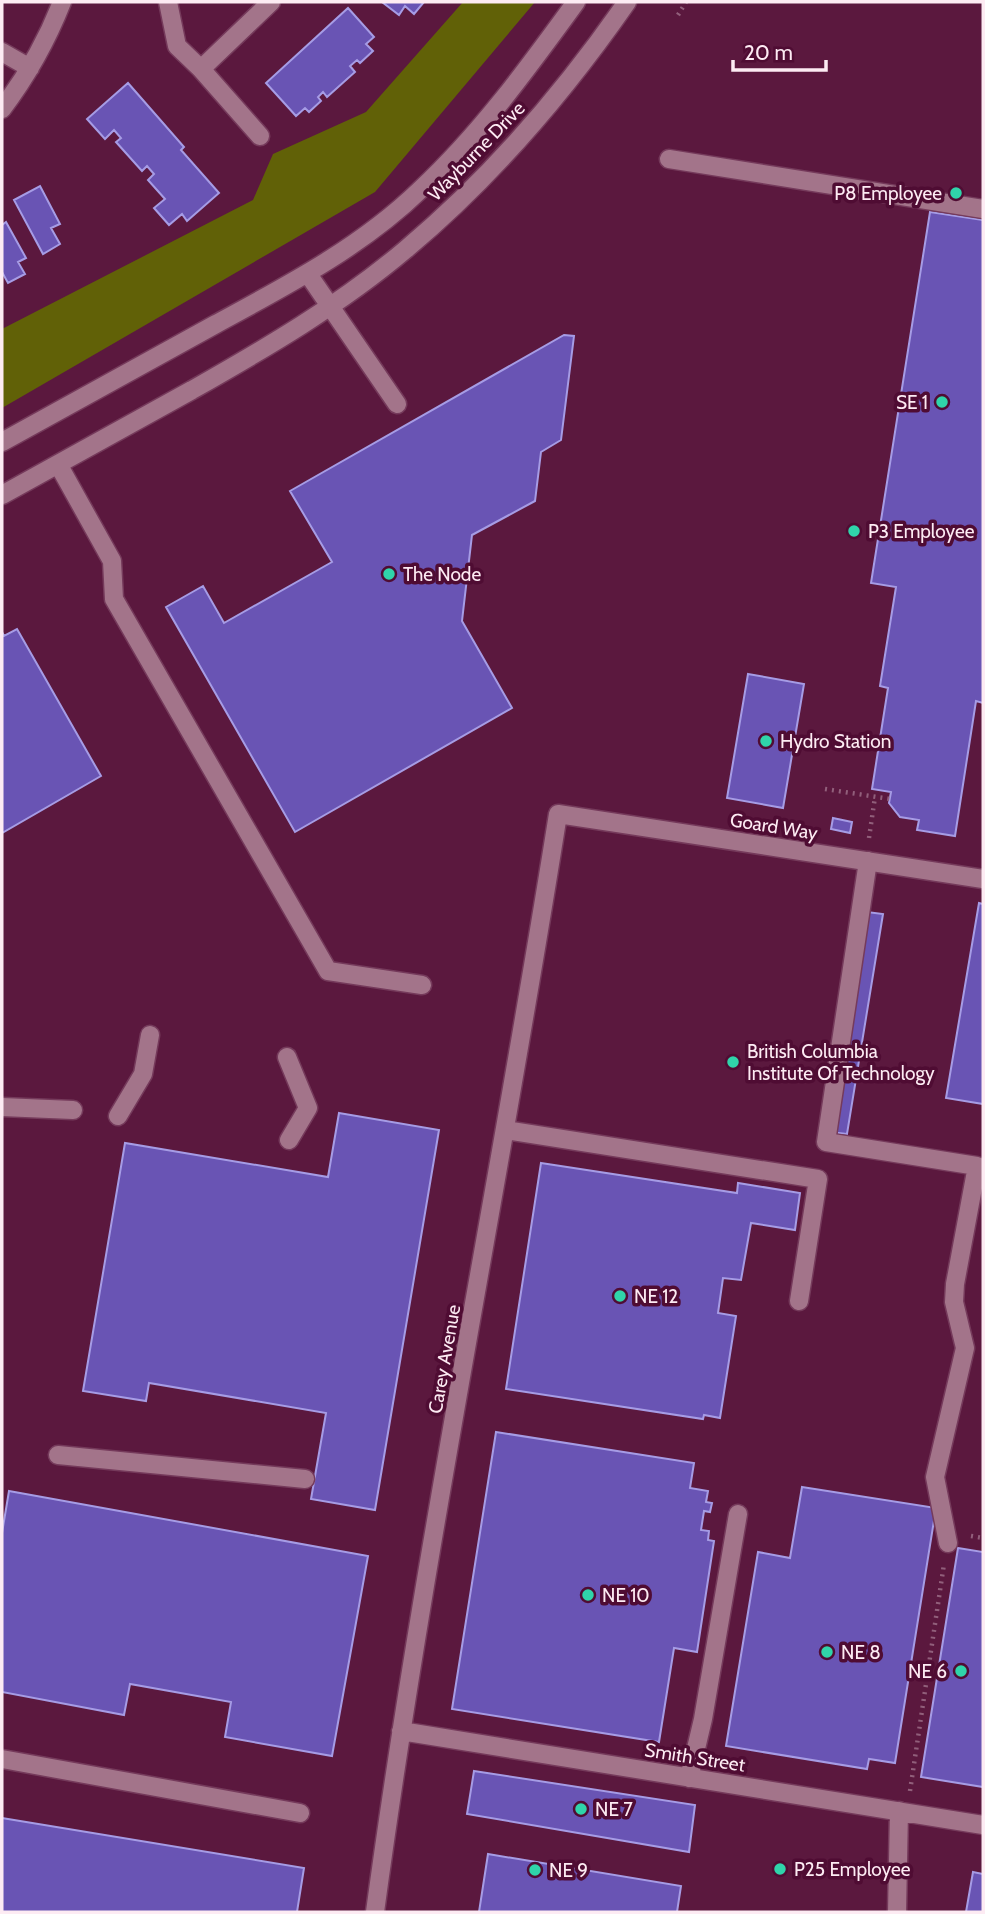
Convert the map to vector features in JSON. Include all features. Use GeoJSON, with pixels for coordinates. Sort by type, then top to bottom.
{"type":"FeatureCollection","features":[{"type":"Feature","properties":{"kind":"street"},"geometry":{"type":"LineString","coordinates":[[2,109],[30,68],[62,2]]}},
{"type":"Feature","properties":{"kind":"street"},"geometry":{"type":"LineString","coordinates":[[168,2],[177,46],[260,136]]}},
{"type":"Feature","properties":{"kind":"street"},"geometry":{"type":"LineString","coordinates":[[201,69],[271,2]]}},
{"type":"Feature","properties":{"kind":"street","name":"Wayburne Drive"},"geometry":{"type":"LineString","coordinates":[[2,442],[308,274],[358,242],[427,183],[507,96],[576,2]]}},
{"type":"Feature","properties":{"kind":"street","name":"Wayburne Drive"},"geometry":{"type":"LineString","coordinates":[[2,495],[272,344],[331,305],[404,250],[461,200],[524,136],[589,57],[627,2]]}},
{"type":"Feature","properties":{"kind":"street"},"geometry":{"type":"LineString","coordinates":[[2,52],[30,68]]}},
{"type":"Feature","properties":{"kind":"street"},"geometry":{"type":"LineString","coordinates":[[669,159],[983,209]]}},
{"type":"Feature","properties":{"kind":"street"},"geometry":{"type":"LineString","coordinates":[[308,274],[397,404]]}},
{"type":"Feature","properties":{"kind":"street"},"geometry":{"type":"LineString","coordinates":[[58,464],[112,561],[114,599],[328,971],[422,985]]}},
{"type":"Feature","properties":{"kind":"street","name":"Goard Way"},"geometry":{"type":"LineString","coordinates":[[558,814],[983,879]]}},
{"type":"Feature","properties":{"kind":"street","name":"Carey Avenue"},"geometry":{"type":"LineString","coordinates":[[375,1912],[401,1731],[558,814]]}},
{"type":"Feature","properties":{"kind":"street"},"geometry":{"type":"LineString","coordinates":[[868,861],[826,1142],[977,1166],[955,1284],[954,1302],[965,1348],[935,1478],[948,1543]]}},
{"type":"Feature","properties":{"kind":"street"},"geometry":{"type":"LineString","coordinates":[[118,1116],[144,1073],[150,1035]]}},
{"type":"Feature","properties":{"kind":"street"},"geometry":{"type":"LineString","coordinates":[[287,1057],[308,1108],[289,1140]]}},
{"type":"Feature","properties":{"kind":"street"},"geometry":{"type":"LineString","coordinates":[[2,1107],[73,1110]]}},
{"type":"Feature","properties":{"kind":"street"},"geometry":{"type":"LineString","coordinates":[[505,1130],[818,1179],[799,1301]]}},
{"type":"Feature","properties":{"kind":"street"},"geometry":{"type":"LineString","coordinates":[[965,1348],[983,1350]]}},
{"type":"Feature","properties":{"kind":"street"},"geometry":{"type":"LineString","coordinates":[[58,1455],[305,1479]]}},
{"type":"Feature","properties":{"kind":"street"},"geometry":{"type":"LineString","coordinates":[[689,1777],[703,1719],[738,1514]]}},
{"type":"Feature","properties":{"kind":"street","name":"Smith Street"},"geometry":{"type":"LineString","coordinates":[[401,1731],[983,1825]]}},
{"type":"Feature","properties":{"kind":"street"},"geometry":{"type":"LineString","coordinates":[[2,1759],[300,1812]]}},
{"type":"Feature","properties":{"kind":"street"},"geometry":{"type":"LineString","coordinates":[[897,1912],[899,1811]]}},
{"type":"Feature","properties":{"kind":"path"},"geometry":{"type":"LineString","coordinates":[[678,15],[686,2]]}},
{"type":"Feature","properties":{"kind":"path"},"geometry":{"type":"LineString","coordinates":[[825,789],[890,799]]}},
{"type":"Feature","properties":{"kind":"path"},"geometry":{"type":"LineString","coordinates":[[870,831],[875,797]]}},
{"type":"Feature","properties":{"kind":"path"},"geometry":{"type":"LineString","coordinates":[[910,1792],[948,1543]]}},
{"type":"Feature","properties":{"kind":"shaded area"},"geometry":{"type":"Polygon","coordinates":[[[463,2],[535,2],[375,192],[2,408],[2,329],[253,200],[273,154],[366,112],[463,2]]]}},
{"type":"Feature","properties":{"kind":"building"},"geometry":{"type":"Polygon","coordinates":[[[382,2],[424,2],[414,14],[405,6],[399,15],[382,2]]]}},
{"type":"Feature","properties":{"kind":"building"},"geometry":{"type":"Polygon","coordinates":[[[348,8],[374,37],[366,44],[373,51],[360,63],[357,60],[350,66],[355,72],[327,97],[323,92],[318,97],[321,101],[309,112],[305,108],[296,116],[266,83],[348,8]]]}},
{"type":"Feature","properties":{"kind":"building"},"geometry":{"type":"Polygon","coordinates":[[[128,83],[184,147],[181,150],[219,193],[187,221],[182,214],[169,225],[154,208],[165,199],[148,180],[154,174],[147,166],[142,171],[116,142],[121,138],[114,130],[105,139],[87,119],[128,83]]]}},
{"type":"Feature","properties":{"kind":"building"},"geometry":{"type":"Polygon","coordinates":[[[40,186],[60,224],[51,228],[60,244],[43,254],[14,200],[40,186]]]}},
{"type":"Feature","properties":{"kind":"building","name":"SE 1"},"geometry":{"type":"Polygon","coordinates":[[[930,212],[983,220],[983,703],[976,701],[955,836],[917,830],[919,820],[900,817],[889,803],[891,792],[872,789],[888,688],[880,686],[896,587],[871,583],[930,212]]]}},
{"type":"Feature","properties":{"kind":"building"},"geometry":{"type":"Polygon","coordinates":[[[6,222],[26,258],[18,262],[25,274],[8,283],[2,272],[2,225],[6,222]]]}},
{"type":"Feature","properties":{"kind":"building","name":"The Node"},"geometry":{"type":"Polygon","coordinates":[[[564,335],[574,336],[561,440],[541,452],[535,501],[472,535],[462,621],[512,708],[295,832],[166,607],[203,586],[224,623],[332,562],[290,491],[564,335]]]}},
{"type":"Feature","properties":{"kind":"building"},"geometry":{"type":"Polygon","coordinates":[[[17,629],[101,776],[2,833],[2,632],[4,636],[17,629]]]}},
{"type":"Feature","properties":{"kind":"building","name":"Hydro Station"},"geometry":{"type":"Polygon","coordinates":[[[748,674],[804,684],[783,808],[727,798],[748,674]]]}},
{"type":"Feature","properties":{"kind":"building"},"geometry":{"type":"Polygon","coordinates":[[[833,818],[852,822],[850,833],[831,829],[833,818]]]}},
{"type":"Feature","properties":{"kind":"building"},"geometry":{"type":"Polygon","coordinates":[[[979,903],[983,904],[983,1104],[946,1098],[979,903]]]}},
{"type":"Feature","properties":{"kind":"building"},"geometry":{"type":"Polygon","coordinates":[[[867,912],[883,914],[847,1134],[830,1132],[867,912]]]}},
{"type":"Feature","properties":{"kind":"building"},"geometry":{"type":"Polygon","coordinates":[[[339,1113],[439,1130],[375,1510],[311,1499],[326,1413],[149,1383],[146,1401],[83,1391],[125,1143],[328,1177],[339,1113]]]}},
{"type":"Feature","properties":{"kind":"building","name":"NE 12"},"geometry":{"type":"Polygon","coordinates":[[[541,1163],[737,1193],[738,1183],[800,1193],[795,1230],[751,1223],[741,1280],[723,1278],[718,1313],[736,1316],[720,1418],[704,1415],[703,1419],[506,1389],[541,1163]]]}},
{"type":"Feature","properties":{"kind":"building","name":"NE 10"},"geometry":{"type":"Polygon","coordinates":[[[496,1432],[694,1463],[690,1488],[708,1491],[706,1502],[712,1503],[710,1512],[704,1511],[701,1530],[709,1531],[708,1540],[714,1541],[697,1652],[674,1648],[659,1742],[452,1709],[496,1432]]]}},
{"type":"Feature","properties":{"kind":"building","name":"NE 8"},"geometry":{"type":"Polygon","coordinates":[[[802,1487],[936,1508],[895,1763],[869,1759],[867,1769],[726,1746],[758,1552],[790,1558],[802,1487]]]}},
{"type":"Feature","properties":{"kind":"building"},"geometry":{"type":"Polygon","coordinates":[[[9,1491],[368,1556],[332,1756],[225,1737],[231,1702],[130,1684],[124,1715],[2,1692],[2,1533],[9,1491]]]}},
{"type":"Feature","properties":{"kind":"building","name":"NE 6"},"geometry":{"type":"Polygon","coordinates":[[[958,1548],[983,1552],[983,1787],[921,1777],[958,1548]]]}},
{"type":"Feature","properties":{"kind":"building","name":"NE 7"},"geometry":{"type":"Polygon","coordinates":[[[474,1771],[695,1805],[689,1852],[467,1814],[474,1771]]]}},
{"type":"Feature","properties":{"kind":"building"},"geometry":{"type":"Polygon","coordinates":[[[2,1818],[304,1868],[297,1912],[2,1912],[2,1818]]]}},
{"type":"Feature","properties":{"kind":"building","name":"NE 9"},"geometry":{"type":"Polygon","coordinates":[[[488,1854],[681,1886],[677,1912],[479,1912],[488,1854]]]}},
{"type":"Feature","properties":{"kind":"building"},"geometry":{"type":"Polygon","coordinates":[[[973,1872],[983,1874],[983,1912],[966,1912],[973,1872]]]}},
{"type":"Feature","properties":{"kind":"place","name":"P8 Employee"},"geometry":{"type":"Point","coordinates":[956,193]}},
{"type":"Feature","properties":{"kind":"place","name":"SE 1"},"geometry":{"type":"Point","coordinates":[942,402]}},
{"type":"Feature","properties":{"kind":"place","name":"P3 Employee"},"geometry":{"type":"Point","coordinates":[854,531]}},
{"type":"Feature","properties":{"kind":"place","name":"The Node"},"geometry":{"type":"Point","coordinates":[389,574]}},
{"type":"Feature","properties":{"kind":"place","name":"Hydro Station"},"geometry":{"type":"Point","coordinates":[766,741]}},
{"type":"Feature","properties":{"kind":"place","name":"British Columbia Institute Of Technology"},"geometry":{"type":"Point","coordinates":[733,1062]}},
{"type":"Feature","properties":{"kind":"place","name":"NE 12"},"geometry":{"type":"Point","coordinates":[620,1296]}},
{"type":"Feature","properties":{"kind":"place","name":"NE 10"},"geometry":{"type":"Point","coordinates":[588,1595]}},
{"type":"Feature","properties":{"kind":"place","name":"NE 8"},"geometry":{"type":"Point","coordinates":[827,1652]}},
{"type":"Feature","properties":{"kind":"place","name":"NE 6"},"geometry":{"type":"Point","coordinates":[961,1671]}},
{"type":"Feature","properties":{"kind":"place","name":"NE 7"},"geometry":{"type":"Point","coordinates":[581,1809]}},
{"type":"Feature","properties":{"kind":"place","name":"P25 Employee"},"geometry":{"type":"Point","coordinates":[780,1869]}},
{"type":"Feature","properties":{"kind":"place","name":"NE 9"},"geometry":{"type":"Point","coordinates":[535,1870]}}]}
